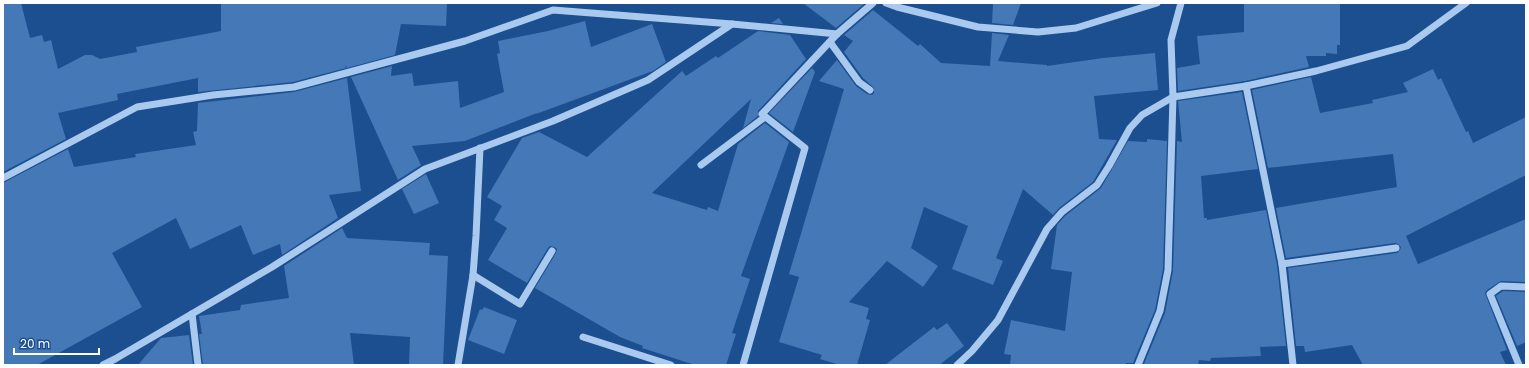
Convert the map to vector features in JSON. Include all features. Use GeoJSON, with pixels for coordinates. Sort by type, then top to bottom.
{"type":"FeatureCollection","features":[{"type":"Feature","properties":{"kind":"street"},"geometry":{"type":"LineString","coordinates":[[743,365],[806,148],[762,114],[837,34],[872,3]]}},
{"type":"Feature","properties":{"kind":"street"},"geometry":{"type":"LineString","coordinates":[[886,3],[978,27],[1038,32],[1076,28],[1157,3]]}},
{"type":"Feature","properties":{"kind":"street"},"geometry":{"type":"LineString","coordinates":[[1138,365],[1160,311],[1168,270],[1173,97],[1171,40],[1181,3]]}},
{"type":"Feature","properties":{"kind":"street"},"geometry":{"type":"LineString","coordinates":[[957,365],[972,351],[998,320],[1047,229],[1062,212],[1097,185],[1130,128],[1142,115],[1173,97],[1246,86],[1316,71],[1407,46],[1466,3]]}},
{"type":"Feature","properties":{"kind":"street"},"geometry":{"type":"LineString","coordinates":[[3,178],[137,107],[213,95],[294,87],[465,42],[553,10],[837,34]]}},
{"type":"Feature","properties":{"kind":"street"},"geometry":{"type":"LineString","coordinates":[[103,365],[272,267],[425,169],[553,121],[648,80],[732,24]]}},
{"type":"Feature","properties":{"kind":"street"},"geometry":{"type":"LineString","coordinates":[[830,42],[859,82],[870,90]]}},
{"type":"Feature","properties":{"kind":"street"},"geometry":{"type":"LineString","coordinates":[[1246,86],[1282,264],[1293,365]]}},
{"type":"Feature","properties":{"kind":"street"},"geometry":{"type":"LineString","coordinates":[[701,165],[765,117]]}},
{"type":"Feature","properties":{"kind":"street"},"geometry":{"type":"LineString","coordinates":[[458,365],[473,275],[480,148]]}},
{"type":"Feature","properties":{"kind":"street"},"geometry":{"type":"LineString","coordinates":[[1282,264],[1396,248]]}},
{"type":"Feature","properties":{"kind":"street"},"geometry":{"type":"LineString","coordinates":[[473,275],[520,304],[552,251]]}},
{"type":"Feature","properties":{"kind":"street"},"geometry":{"type":"LineString","coordinates":[[1519,365],[1490,294],[1501,286],[1526,287]]}},
{"type":"Feature","properties":{"kind":"street"},"geometry":{"type":"LineString","coordinates":[[192,314],[198,365]]}},
{"type":"Feature","properties":{"kind":"street"},"geometry":{"type":"LineString","coordinates":[[583,337],[670,365]]}},
{"type":"Feature","properties":{"kind":"building"},"geometry":{"type":"Polygon","coordinates":[[[3,3],[21,3],[30,38],[42,35],[44,42],[51,40],[58,69],[85,55],[92,55],[100,59],[137,52],[136,47],[221,31],[221,3],[447,3],[446,26],[401,24],[395,55],[347,68],[345,65],[346,68],[293,82],[198,92],[198,78],[117,94],[118,100],[58,113],[66,139],[3,172],[3,3]]]}},
{"type":"Feature","properties":{"kind":"building"},"geometry":{"type":"Polygon","coordinates":[[[803,3],[865,3],[836,28],[803,3]]]}},
{"type":"Feature","properties":{"kind":"building"},"geometry":{"type":"Polygon","coordinates":[[[993,3],[1021,3],[1013,25],[992,23],[993,3]]]}},
{"type":"Feature","properties":{"kind":"building"},"geometry":{"type":"Polygon","coordinates":[[[1244,3],[1340,3],[1340,45],[1337,45],[1337,54],[1326,53],[1326,56],[1306,56],[1309,67],[1245,81],[1178,91],[1177,68],[1200,64],[1197,36],[1244,32],[1244,3]]]}},
{"type":"Feature","properties":{"kind":"building"},"geometry":{"type":"Polygon","coordinates":[[[873,10],[918,46],[920,44],[941,63],[990,66],[992,33],[1009,35],[998,61],[1047,66],[1103,58],[1155,53],[1158,90],[1094,96],[1099,139],[1117,140],[1093,182],[1059,208],[1053,215],[1023,189],[996,258],[1003,261],[993,285],[952,269],[968,226],[924,207],[911,248],[938,266],[923,287],[887,261],[849,302],[869,308],[866,319],[870,320],[857,365],[840,365],[820,359],[822,355],[779,342],[799,277],[789,274],[844,89],[819,81],[837,60],[856,86],[867,94],[872,95],[874,93],[874,88],[863,78],[844,52],[853,41],[844,35],[873,10]]]}},
{"type":"Feature","properties":{"kind":"building"},"geometry":{"type":"Polygon","coordinates":[[[779,18],[783,24],[771,23],[779,18]]]}},
{"type":"Feature","properties":{"kind":"building"},"geometry":{"type":"Polygon","coordinates":[[[585,21],[591,47],[652,24],[666,62],[653,71],[465,141],[412,146],[421,165],[398,180],[351,77],[392,66],[391,76],[412,73],[414,86],[458,81],[460,108],[504,92],[497,54],[500,53],[498,41],[548,31],[585,21]]]}},
{"type":"Feature","properties":{"kind":"building"},"geometry":{"type":"Polygon","coordinates":[[[758,31],[790,35],[806,59],[758,111],[758,116],[743,128],[751,99],[652,193],[707,210],[708,207],[718,211],[738,144],[765,123],[789,142],[741,276],[750,279],[732,333],[736,334],[726,365],[695,365],[642,348],[643,346],[620,337],[535,288],[556,253],[557,249],[554,247],[550,246],[548,248],[527,283],[488,260],[507,228],[494,220],[502,206],[487,197],[522,138],[539,132],[587,157],[682,71],[686,76],[716,56],[718,58],[758,31]]]}},
{"type":"Feature","properties":{"kind":"building"},"geometry":{"type":"Polygon","coordinates":[[[812,68],[815,72],[793,132],[769,113],[812,68]]]}},
{"type":"Feature","properties":{"kind":"building"},"geometry":{"type":"Polygon","coordinates":[[[1433,69],[1438,80],[1441,78],[1466,132],[1468,131],[1473,143],[1526,117],[1526,175],[1406,236],[1418,264],[1526,219],[1526,282],[1501,281],[1485,293],[1507,350],[1500,352],[1506,365],[1363,365],[1352,345],[1305,352],[1304,346],[1296,346],[1288,268],[1397,253],[1401,247],[1395,243],[1286,258],[1276,208],[1397,187],[1393,154],[1268,168],[1252,90],[1311,77],[1320,113],[1373,103],[1372,100],[1408,92],[1403,83],[1433,69]]]}},
{"type":"Feature","properties":{"kind":"building"},"geometry":{"type":"Polygon","coordinates":[[[347,78],[361,191],[329,195],[338,218],[282,255],[280,244],[253,255],[241,225],[190,249],[176,218],[112,253],[142,307],[37,365],[3,365],[3,183],[68,149],[74,167],[136,157],[135,154],[196,145],[193,132],[197,131],[198,103],[294,92],[347,78]]]}},
{"type":"Feature","properties":{"kind":"building"},"geometry":{"type":"Polygon","coordinates":[[[1242,92],[1258,169],[1201,176],[1204,218],[1207,218],[1207,220],[1266,210],[1277,265],[1286,346],[1260,347],[1261,356],[1211,358],[1210,361],[1199,360],[1198,365],[1144,364],[1165,313],[1173,271],[1177,141],[1182,142],[1178,101],[1242,92]]]}},
{"type":"Feature","properties":{"kind":"building"},"geometry":{"type":"Polygon","coordinates":[[[1147,139],[1167,141],[1163,269],[1155,310],[1133,363],[1126,363],[1126,365],[1010,365],[1011,355],[1004,354],[1011,320],[1065,331],[1072,272],[1051,269],[1057,225],[1065,216],[1101,188],[1128,141],[1147,142],[1147,139]]]}},
{"type":"Feature","properties":{"kind":"building"},"geometry":{"type":"Polygon","coordinates":[[[426,174],[439,203],[414,214],[402,189],[426,174]]]}},
{"type":"Feature","properties":{"kind":"building"},"geometry":{"type":"Polygon","coordinates":[[[342,228],[347,238],[430,243],[429,255],[448,256],[443,365],[409,365],[410,337],[350,333],[354,365],[203,365],[199,334],[202,334],[199,316],[240,310],[241,305],[289,298],[284,266],[342,228]]]}},
{"type":"Feature","properties":{"kind":"building"},"geometry":{"type":"Polygon","coordinates":[[[1503,291],[1526,292],[1526,342],[1517,346],[1496,296],[1503,291]]]}},
{"type":"Feature","properties":{"kind":"building"},"geometry":{"type":"Polygon","coordinates":[[[484,307],[517,320],[504,354],[468,340],[480,309],[482,310],[484,307]]]}},
{"type":"Feature","properties":{"kind":"building"},"geometry":{"type":"Polygon","coordinates":[[[947,323],[964,346],[939,365],[885,365],[934,327],[937,330],[947,323]]]}},
{"type":"Feature","properties":{"kind":"building"},"geometry":{"type":"Polygon","coordinates":[[[189,335],[193,365],[138,365],[161,338],[189,335]]]}}]}
